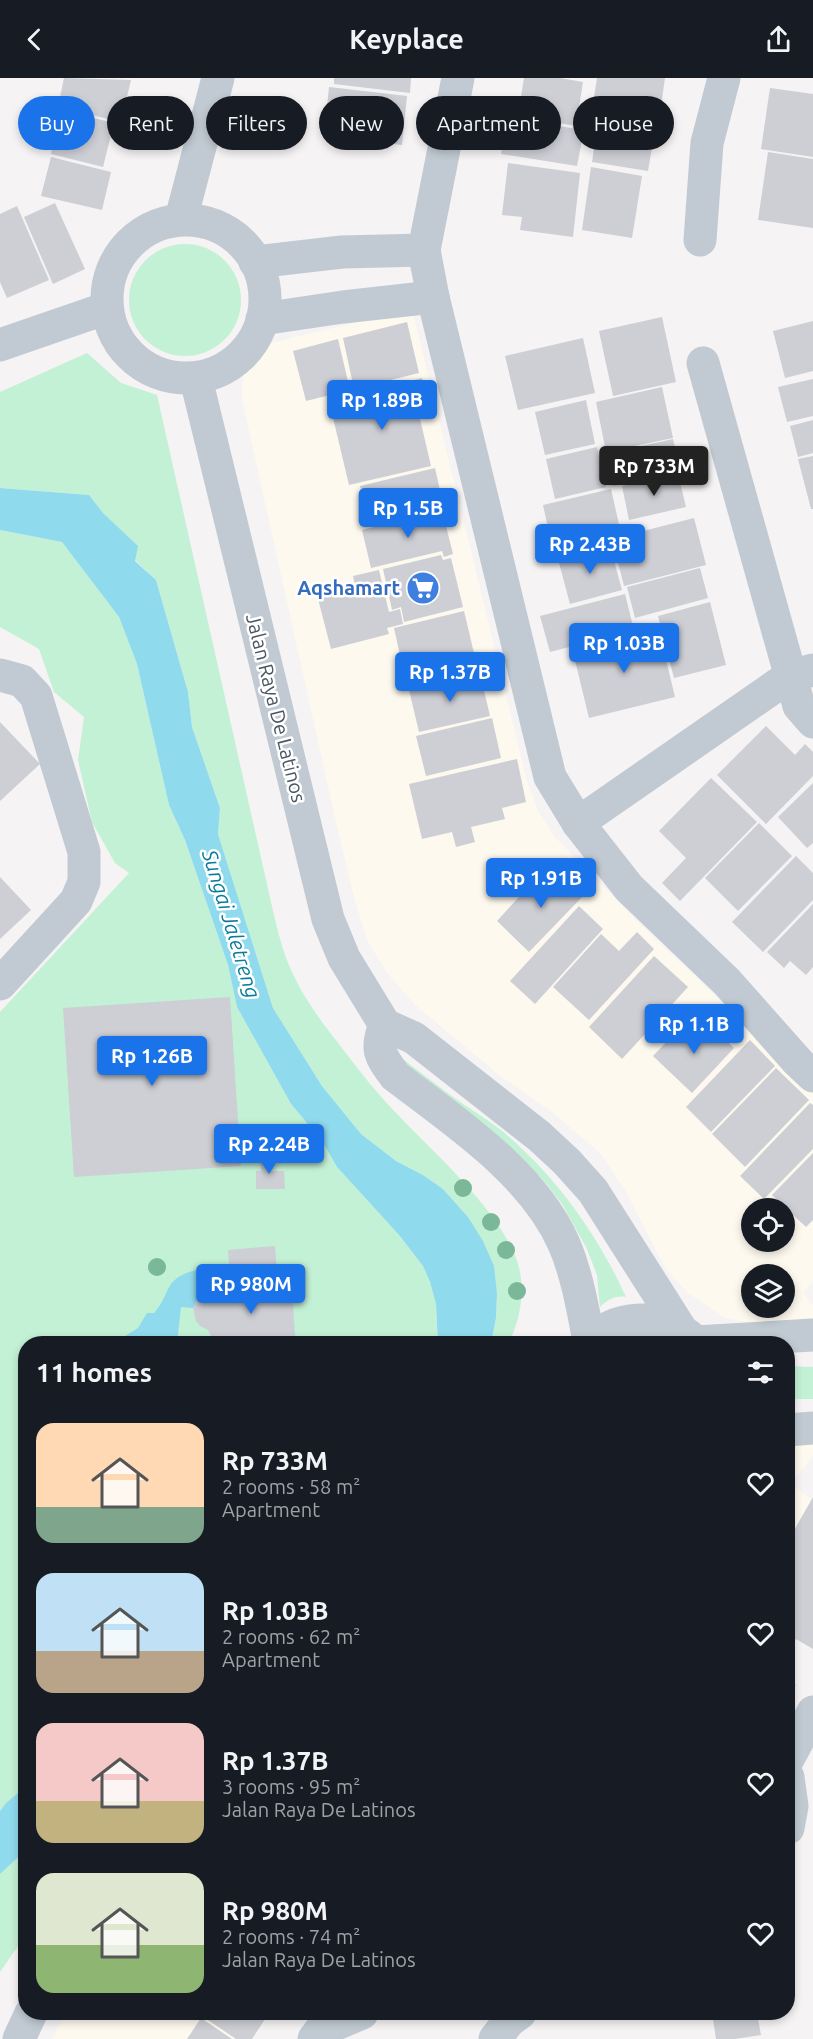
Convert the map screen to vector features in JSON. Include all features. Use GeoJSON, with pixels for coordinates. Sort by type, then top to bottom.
{"type":"FeatureCollection","features":[{"type":"Feature","properties":{"kind":"street"},"geometry":{"type":"LineString","coordinates":[[181,219],[218,78]]}},
{"type":"Feature","properties":{"kind":"street"},"geometry":{"type":"LineString","coordinates":[[458,78],[424,250],[433,297],[550,777],[578,823],[629,888],[727,982],[813,1076]]}},
{"type":"Feature","properties":{"kind":"street"},"geometry":{"type":"LineString","coordinates":[[700,240],[707,143],[724,78]]}},
{"type":"Feature","properties":{"kind":"street"},"geometry":{"type":"LineString","coordinates":[[181,219],[208,222],[232,234],[252,253],[263,278],[266,306],[259,332],[244,355],[222,371],[196,379],[170,378],[147,369],[127,353],[113,332],[107,308],[108,283],[117,259],[133,239],[154,226],[181,219]]}},
{"type":"Feature","properties":{"kind":"street"},"geometry":{"type":"LineString","coordinates":[[255,262],[342,252],[424,250]]}},
{"type":"Feature","properties":{"kind":"street"},"geometry":{"type":"LineString","coordinates":[[262,319],[433,297]]}},
{"type":"Feature","properties":{"kind":"street"},"geometry":{"type":"LineString","coordinates":[[0,345],[107,308]]}},
{"type":"Feature","properties":{"kind":"street"},"geometry":{"type":"LineString","coordinates":[[703,363],[801,673],[799,706],[813,722]]}},
{"type":"Feature","properties":{"kind":"street","name":"Jalan Raya De Latinos"},"geometry":{"type":"LineString","coordinates":[[196,379],[328,919],[344,958],[385,1025]]}},
{"type":"Feature","properties":{"kind":"street"},"geometry":{"type":"LineString","coordinates":[[578,823],[801,673]]}},
{"type":"Feature","properties":{"kind":"street"},"geometry":{"type":"LineString","coordinates":[[0,675],[22,681],[36,696],[84,852],[84,882],[76,901],[0,984]]}},
{"type":"Feature","properties":{"kind":"street"},"geometry":{"type":"LineString","coordinates":[[587,1336],[565,1245],[546,1211],[507,1166],[395,1076],[382,1059],[378,1042],[385,1025],[414,1038],[539,1136],[567,1162],[592,1191],[689,1336]]}},
{"type":"Feature","properties":{"kind":"street"},"geometry":{"type":"LineString","coordinates":[[597,1336],[605,1329],[624,1322],[644,1319],[663,1322],[686,1336]]}},
{"type":"Feature","properties":{"kind":"street"},"geometry":{"type":"LineString","coordinates":[[782,1336],[813,1335]]}},
{"type":"Feature","properties":{"kind":"street"},"geometry":{"type":"LineString","coordinates":[[795,1429],[813,1428]]}},
{"type":"Feature","properties":{"kind":"street"},"geometry":{"type":"LineString","coordinates":[[795,1746],[813,1712]]}},
{"type":"Feature","properties":{"kind":"street"},"geometry":{"type":"LineString","coordinates":[[19,2039],[28,2020]]}},
{"type":"Feature","properties":{"kind":"street"},"geometry":{"type":"LineString","coordinates":[[312,2028],[339,2020]]}},
{"type":"Feature","properties":{"kind":"street"},"geometry":{"type":"LineString","coordinates":[[495,2039],[510,2020]]}},
{"type":"Feature","properties":{"kind":"shaded area"},"geometry":{"type":"Polygon","coordinates":[[[412,309],[527,781],[538,811],[555,837],[636,920],[813,1089],[813,1282],[803,1293],[813,1305],[813,1324],[763,1325],[725,1318],[688,1293],[665,1268],[625,1190],[601,1154],[552,1112],[499,1075],[414,1004],[387,973],[368,942],[355,901],[337,827],[242,399],[245,368],[256,352],[271,343],[412,309]]]}},
{"type":"Feature","properties":{"kind":"shaded area"},"geometry":{"type":"Polygon","coordinates":[[[795,1435],[813,1440],[813,1456],[795,1479],[795,1435]]]}},
{"type":"Feature","properties":{"kind":"shaded area"},"geometry":{"type":"Polygon","coordinates":[[[795,1487],[813,1500],[813,1609],[795,1641],[795,1487]]]}},
{"type":"Feature","properties":{"kind":"shaded area"},"geometry":{"type":"Polygon","coordinates":[[[62,2020],[247,2020],[234,2039],[52,2039],[62,2020]]]}},
{"type":"Feature","properties":{"kind":"green space"},"geometry":{"type":"Polygon","coordinates":[[[185,244],[207,248],[225,260],[237,278],[241,300],[237,322],[225,340],[207,352],[185,356],[163,352],[145,340],[133,322],[129,300],[133,278],[145,260],[163,248],[185,244]]]}},
{"type":"Feature","properties":{"kind":"green space"},"geometry":{"type":"Polygon","coordinates":[[[87,353],[121,383],[157,395],[273,911],[289,965],[314,1011],[363,1075],[392,1109],[466,1184],[509,1242],[520,1271],[522,1292],[519,1314],[512,1336],[493,1336],[497,1294],[468,1217],[443,1189],[396,1161],[361,1134],[322,1086],[273,1008],[218,834],[220,808],[192,727],[188,692],[156,580],[135,560],[89,495],[0,488],[0,392],[87,353]]]}},
{"type":"Feature","properties":{"kind":"green space"},"geometry":{"type":"Polygon","coordinates":[[[0,530],[62,542],[119,617],[137,664],[169,805],[185,840],[228,965],[237,1007],[291,1104],[322,1141],[337,1167],[399,1235],[423,1266],[436,1304],[438,1336],[18,1336],[18,1793],[0,1811],[0,1012],[129,873],[115,863],[92,822],[78,760],[84,717],[54,692],[39,649],[0,627],[0,530]]]}},
{"type":"Feature","properties":{"kind":"green space"},"geometry":{"type":"Polygon","coordinates":[[[398,1055],[501,1130],[539,1166],[573,1206],[588,1228],[615,1273],[626,1297],[612,1299],[600,1307],[597,1275],[587,1249],[562,1204],[544,1181],[527,1164],[392,1056],[398,1055]]]}},
{"type":"Feature","properties":{"kind":"green space"},"geometry":{"type":"Polygon","coordinates":[[[795,1366],[813,1367],[813,1399],[795,1399],[795,1366]]]}},
{"type":"Feature","properties":{"kind":"green space"},"geometry":{"type":"Polygon","coordinates":[[[18,1857],[18,1946],[0,1972],[0,1874],[18,1857]]]}},
{"type":"Feature","properties":{"kind":"water","name":"Sungai Jaletreng"},"geometry":{"type":"Polygon","coordinates":[[[0,488],[89,495],[104,514],[138,546],[135,561],[156,580],[188,692],[192,727],[220,808],[218,834],[273,1008],[322,1086],[361,1134],[396,1161],[443,1189],[468,1217],[483,1241],[494,1266],[497,1294],[493,1336],[438,1336],[436,1304],[423,1266],[399,1235],[337,1167],[322,1141],[291,1104],[237,1007],[228,965],[185,840],[169,805],[137,664],[119,617],[62,542],[0,530],[0,488]]]}},
{"type":"Feature","properties":{"kind":"water"},"geometry":{"type":"Polygon","coordinates":[[[196,1270],[208,1271],[207,1292],[199,1297],[193,1308],[181,1307],[178,1336],[125,1336],[138,1328],[147,1313],[154,1313],[169,1287],[185,1274],[196,1270]]]}},
{"type":"Feature","properties":{"kind":"water"},"geometry":{"type":"Polygon","coordinates":[[[18,1793],[18,1857],[0,1874],[0,1811],[18,1793]]]}},
{"type":"Feature","properties":{"kind":"building"},"geometry":{"type":"Polygon","coordinates":[[[64,78],[131,80],[127,96],[107,96],[107,119],[95,116],[95,96],[60,96],[64,78]]]}},
{"type":"Feature","properties":{"kind":"building"},"geometry":{"type":"Polygon","coordinates":[[[334,78],[411,78],[410,93],[334,84],[334,78]]]}},
{"type":"Feature","properties":{"kind":"building"},"geometry":{"type":"Polygon","coordinates":[[[524,78],[560,78],[583,82],[581,96],[573,96],[573,125],[561,123],[561,96],[521,96],[524,78]]]}},
{"type":"Feature","properties":{"kind":"building"},"geometry":{"type":"Polygon","coordinates":[[[597,78],[665,78],[662,96],[594,96],[597,78]]]}},
{"type":"Feature","properties":{"kind":"building"},"geometry":{"type":"Polygon","coordinates":[[[329,87],[407,96],[404,125],[404,96],[328,96],[329,87]]]}},
{"type":"Feature","properties":{"kind":"building"},"geometry":{"type":"Polygon","coordinates":[[[770,88],[813,94],[813,157],[761,149],[770,88]]]}},
{"type":"Feature","properties":{"kind":"building"},"geometry":{"type":"Polygon","coordinates":[[[95,118],[107,121],[107,150],[103,167],[51,154],[52,150],[95,150],[95,118]]]}},
{"type":"Feature","properties":{"kind":"building"},"geometry":{"type":"Polygon","coordinates":[[[561,126],[573,128],[573,150],[580,150],[577,166],[501,154],[502,150],[561,150],[561,126]]]}},
{"type":"Feature","properties":{"kind":"building"},"geometry":{"type":"Polygon","coordinates":[[[594,150],[652,150],[648,171],[592,162],[594,150]]]}},
{"type":"Feature","properties":{"kind":"building"},"geometry":{"type":"Polygon","coordinates":[[[768,152],[813,159],[813,228],[758,220],[768,152]]]}},
{"type":"Feature","properties":{"kind":"building"},"geometry":{"type":"Polygon","coordinates":[[[51,157],[111,172],[102,210],[41,196],[51,157]]]}},
{"type":"Feature","properties":{"kind":"building"},"geometry":{"type":"Polygon","coordinates":[[[508,163],[580,173],[573,237],[520,230],[522,217],[502,215],[508,163]]]}},
{"type":"Feature","properties":{"kind":"building"},"geometry":{"type":"Polygon","coordinates":[[[591,167],[642,176],[632,238],[582,230],[591,167]]]}},
{"type":"Feature","properties":{"kind":"building"},"geometry":{"type":"Polygon","coordinates":[[[55,203],[85,269],[53,284],[24,217],[55,203]]]}},
{"type":"Feature","properties":{"kind":"building"},"geometry":{"type":"Polygon","coordinates":[[[17,206],[49,280],[7,298],[0,282],[0,214],[17,206]]]}},
{"type":"Feature","properties":{"kind":"building"},"geometry":{"type":"Polygon","coordinates":[[[662,317],[676,382],[613,396],[599,331],[662,317]]]}},
{"type":"Feature","properties":{"kind":"building"},"geometry":{"type":"Polygon","coordinates":[[[813,321],[813,371],[785,378],[773,331],[813,321]]]}},
{"type":"Feature","properties":{"kind":"building"},"geometry":{"type":"Polygon","coordinates":[[[407,322],[419,373],[354,389],[343,338],[407,322]]]}},
{"type":"Feature","properties":{"kind":"building"},"geometry":{"type":"Polygon","coordinates":[[[583,338],[595,393],[518,410],[505,356],[583,338]]]}},
{"type":"Feature","properties":{"kind":"building"},"geometry":{"type":"Polygon","coordinates":[[[338,339],[350,390],[306,401],[293,351],[338,339]]]}},
{"type":"Feature","properties":{"kind":"building"},"geometry":{"type":"Polygon","coordinates":[[[422,378],[429,404],[417,406],[431,466],[349,485],[329,401],[422,378]]]}},
{"type":"Feature","properties":{"kind":"building"},"geometry":{"type":"Polygon","coordinates":[[[813,379],[813,416],[787,422],[778,387],[813,379]]]}},
{"type":"Feature","properties":{"kind":"building"},"geometry":{"type":"Polygon","coordinates":[[[662,387],[673,438],[606,452],[596,402],[662,387]]]}},
{"type":"Feature","properties":{"kind":"building"},"geometry":{"type":"Polygon","coordinates":[[[586,400],[595,444],[545,455],[535,412],[586,400]]]}},
{"type":"Feature","properties":{"kind":"building"},"geometry":{"type":"Polygon","coordinates":[[[813,420],[813,453],[798,457],[790,426],[813,420]]]}},
{"type":"Feature","properties":{"kind":"building"},"geometry":{"type":"Polygon","coordinates":[[[673,439],[680,471],[613,486],[606,454],[673,439]]]}},
{"type":"Feature","properties":{"kind":"building"},"geometry":{"type":"Polygon","coordinates":[[[597,447],[606,487],[555,499],[546,459],[597,447]]]}},
{"type":"Feature","properties":{"kind":"building"},"geometry":{"type":"Polygon","coordinates":[[[813,456],[813,509],[811,509],[798,459],[813,456]]]}},
{"type":"Feature","properties":{"kind":"building"},"geometry":{"type":"Polygon","coordinates":[[[435,468],[444,508],[370,526],[360,486],[435,468]]]}},
{"type":"Feature","properties":{"kind":"building"},"geometry":{"type":"Polygon","coordinates":[[[678,474],[686,507],[629,520],[622,486],[678,474]]]}},
{"type":"Feature","properties":{"kind":"building"},"geometry":{"type":"Polygon","coordinates":[[[611,489],[621,533],[553,550],[543,505],[611,489]]]}},
{"type":"Feature","properties":{"kind":"building"},"geometry":{"type":"Polygon","coordinates":[[[442,510],[453,554],[444,557],[442,551],[371,568],[362,530],[442,510]]]}},
{"type":"Feature","properties":{"kind":"building"},"geometry":{"type":"Polygon","coordinates":[[[694,518],[706,565],[624,586],[612,539],[694,518]]]}},
{"type":"Feature","properties":{"kind":"building"},"geometry":{"type":"Polygon","coordinates":[[[610,546],[622,590],[570,604],[558,559],[610,546]]]}},
{"type":"Feature","properties":{"kind":"building","name":"Aqshamart"},"geometry":{"type":"Polygon","coordinates":[[[441,555],[443,560],[451,558],[463,607],[404,622],[401,607],[392,610],[383,569],[441,555]]]}},
{"type":"Feature","properties":{"kind":"building"},"geometry":{"type":"Polygon","coordinates":[[[700,568],[708,598],[635,618],[627,587],[700,568]]]}},
{"type":"Feature","properties":{"kind":"building"},"geometry":{"type":"Polygon","coordinates":[[[379,570],[389,612],[400,609],[403,624],[387,628],[389,634],[331,649],[317,595],[355,586],[353,576],[379,570]]]}},
{"type":"Feature","properties":{"kind":"building"},"geometry":{"type":"Polygon","coordinates":[[[625,594],[634,630],[550,652],[540,616],[625,594]]]}},
{"type":"Feature","properties":{"kind":"building"},"geometry":{"type":"Polygon","coordinates":[[[710,602],[726,665],[674,678],[658,616],[710,602]]]}},
{"type":"Feature","properties":{"kind":"building"},"geometry":{"type":"Polygon","coordinates":[[[464,611],[478,670],[407,687],[394,628],[464,611]]]}},
{"type":"Feature","properties":{"kind":"building"},"geometry":{"type":"Polygon","coordinates":[[[659,631],[675,697],[589,718],[573,652],[659,631]]]}},
{"type":"Feature","properties":{"kind":"building"},"geometry":{"type":"Polygon","coordinates":[[[480,673],[490,716],[419,732],[409,690],[480,673]]]}},
{"type":"Feature","properties":{"kind":"building"},"geometry":{"type":"Polygon","coordinates":[[[492,718],[501,758],[426,776],[416,736],[492,718]]]}},
{"type":"Feature","properties":{"kind":"building"},"geometry":{"type":"Polygon","coordinates":[[[0,722],[40,764],[0,801],[0,722]]]}},
{"type":"Feature","properties":{"kind":"building"},"geometry":{"type":"Polygon","coordinates":[[[766,726],[795,755],[805,744],[813,752],[813,776],[766,824],[717,775],[766,726]]]}},
{"type":"Feature","properties":{"kind":"building"},"geometry":{"type":"Polygon","coordinates":[[[517,759],[526,802],[502,808],[505,819],[471,827],[475,842],[456,847],[452,832],[422,839],[409,784],[517,759]]]}},
{"type":"Feature","properties":{"kind":"building"},"geometry":{"type":"Polygon","coordinates":[[[711,778],[757,822],[680,901],[662,883],[686,858],[659,831],[711,778]]]}},
{"type":"Feature","properties":{"kind":"building"},"geometry":{"type":"Polygon","coordinates":[[[813,783],[813,843],[807,848],[778,817],[813,783]]]}},
{"type":"Feature","properties":{"kind":"building"},"geometry":{"type":"Polygon","coordinates":[[[759,823],[792,856],[738,911],[705,878],[759,823]]]}},
{"type":"Feature","properties":{"kind":"building"},"geometry":{"type":"Polygon","coordinates":[[[796,856],[813,873],[813,900],[763,952],[732,922],[796,856]]]}},
{"type":"Feature","properties":{"kind":"building"},"geometry":{"type":"Polygon","coordinates":[[[556,867],[585,894],[529,952],[497,921],[527,888],[532,893],[556,867]]]}},
{"type":"Feature","properties":{"kind":"building"},"geometry":{"type":"Polygon","coordinates":[[[0,877],[31,910],[0,939],[0,877]]]}},
{"type":"Feature","properties":{"kind":"building"},"geometry":{"type":"Polygon","coordinates":[[[813,904],[813,967],[806,975],[790,961],[784,968],[767,952],[813,904]]]}},
{"type":"Feature","properties":{"kind":"building"},"geometry":{"type":"Polygon","coordinates":[[[579,906],[603,929],[535,1004],[510,981],[579,906]]]}},
{"type":"Feature","properties":{"kind":"building"},"geometry":{"type":"Polygon","coordinates":[[[637,932],[654,949],[589,1020],[553,987],[601,934],[619,951],[637,932]]]}},
{"type":"Feature","properties":{"kind":"building"},"geometry":{"type":"Polygon","coordinates":[[[654,956],[688,987],[622,1059],[589,1027],[654,956]]]}},
{"type":"Feature","properties":{"kind":"building"},"geometry":{"type":"Polygon","coordinates":[[[230,997],[241,1166],[74,1177],[63,1008],[230,997]]]}},
{"type":"Feature","properties":{"kind":"building"},"geometry":{"type":"Polygon","coordinates":[[[703,1019],[734,1048],[692,1093],[653,1056],[680,1028],[687,1036],[703,1019]]]}},
{"type":"Feature","properties":{"kind":"building"},"geometry":{"type":"Polygon","coordinates":[[[750,1040],[775,1066],[711,1132],[686,1107],[750,1040]]]}},
{"type":"Feature","properties":{"kind":"building"},"geometry":{"type":"Polygon","coordinates":[[[776,1068],[809,1100],[745,1167],[712,1134],[776,1068]]]}},
{"type":"Feature","properties":{"kind":"building"},"geometry":{"type":"Polygon","coordinates":[[[810,1103],[813,1105],[813,1149],[765,1198],[740,1176],[810,1103]]]}},
{"type":"Feature","properties":{"kind":"building"},"geometry":{"type":"Polygon","coordinates":[[[261,1152],[270,1152],[270,1171],[284,1171],[285,1189],[256,1189],[256,1171],[261,1171],[261,1152]]]}},
{"type":"Feature","properties":{"kind":"building"},"geometry":{"type":"Polygon","coordinates":[[[813,1153],[813,1220],[806,1227],[795,1217],[795,1198],[775,1198],[772,1195],[813,1153]]]}},
{"type":"Feature","properties":{"kind":"building"},"geometry":{"type":"Polygon","coordinates":[[[275,1246],[277,1274],[230,1277],[228,1250],[275,1246]]]}},
{"type":"Feature","properties":{"kind":"building"},"geometry":{"type":"Polygon","coordinates":[[[291,1274],[296,1336],[211,1336],[208,1330],[196,1321],[193,1308],[204,1293],[215,1291],[226,1297],[230,1303],[243,1303],[242,1283],[263,1284],[263,1280],[277,1280],[278,1275],[291,1274]]]}},
{"type":"Feature","properties":{"kind":"building"},"geometry":{"type":"Polygon","coordinates":[[[813,1497],[813,1649],[796,1639],[795,1641],[795,1529],[813,1497]]]}},
{"type":"Feature","properties":{"kind":"building"},"geometry":{"type":"Polygon","coordinates":[[[200,2020],[204,2020],[232,2039],[187,2039],[200,2020]]]}},
{"type":"Feature","properties":{"kind":"building"},"geometry":{"type":"Polygon","coordinates":[[[208,2020],[264,2020],[252,2039],[236,2039],[208,2020]]]}},
{"type":"Feature","properties":{"kind":"building"},"geometry":{"type":"Polygon","coordinates":[[[713,2020],[758,2020],[761,2035],[716,2039],[713,2020]]]}},
{"type":"Feature","properties":{"kind":"place","name":"Aqshamart"},"geometry":{"type":"Point","coordinates":[423,588]}}]}
